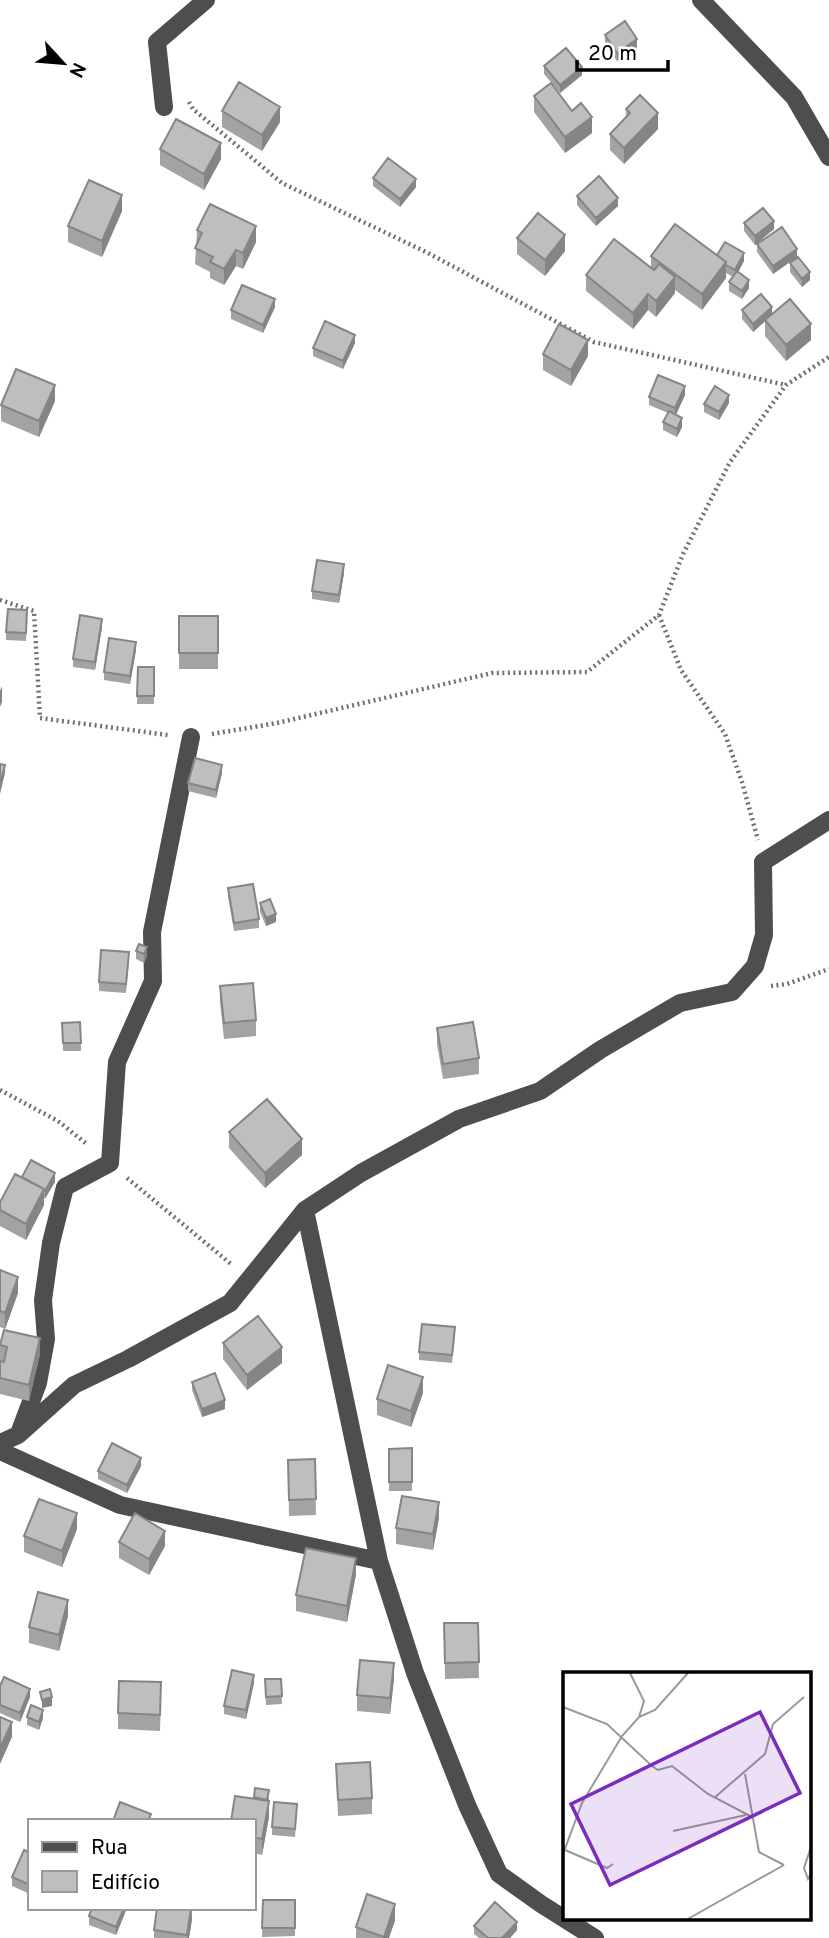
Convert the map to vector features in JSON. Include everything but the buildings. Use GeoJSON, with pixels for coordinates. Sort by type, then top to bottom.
{"type":"FeatureCollection","features":[{"type":"Feature","properties":{"kind":"street"},"geometry":{"type":"LineString","coordinates":[[164,107],[157,42],[206,0]]}},
{"type":"Feature","properties":{"kind":"street"},"geometry":{"type":"LineString","coordinates":[[701,0],[794,97],[829,157]]}},
{"type":"Feature","properties":{"kind":"street"},"geometry":{"type":"LineString","coordinates":[[18,1434],[38,1383],[46,1339],[43,1300],[51,1243],[65,1187],[110,1163],[117,1062],[153,981],[152,932],[191,737]]}},
{"type":"Feature","properties":{"kind":"street"},"geometry":{"type":"LineString","coordinates":[[0,1443],[18,1434],[74,1385],[128,1359],[230,1303],[305,1210],[361,1172],[459,1119],[540,1091],[680,1003],[732,992],[755,966],[764,935],[763,862],[829,820]]}},
{"type":"Feature","properties":{"kind":"street"},"geometry":{"type":"LineString","coordinates":[[305,1210],[379,1561],[415,1673],[467,1805],[499,1874],[563,1918]]}},
{"type":"Feature","properties":{"kind":"street"},"geometry":{"type":"LineString","coordinates":[[0,1451],[120,1505],[379,1561]]}},
{"type":"Feature","properties":{"kind":"street"},"geometry":{"type":"LineString","coordinates":[[566,1920],[595,1938]]}},
{"type":"Feature","properties":{"kind":"path"},"geometry":{"type":"LineString","coordinates":[[187,98],[193,109],[282,183],[428,253],[594,342],[786,385]]}},
{"type":"Feature","properties":{"kind":"path"},"geometry":{"type":"LineString","coordinates":[[0,600],[34,611],[40,718],[191,737],[276,723],[492,673],[587,672],[659,615],[683,554],[730,462],[786,385],[829,358]]}},
{"type":"Feature","properties":{"kind":"path"},"geometry":{"type":"LineString","coordinates":[[659,615],[681,670],[725,734],[742,782],[763,862]]}},
{"type":"Feature","properties":{"kind":"path"},"geometry":{"type":"LineString","coordinates":[[732,992],[787,984],[829,969]]}}]}
